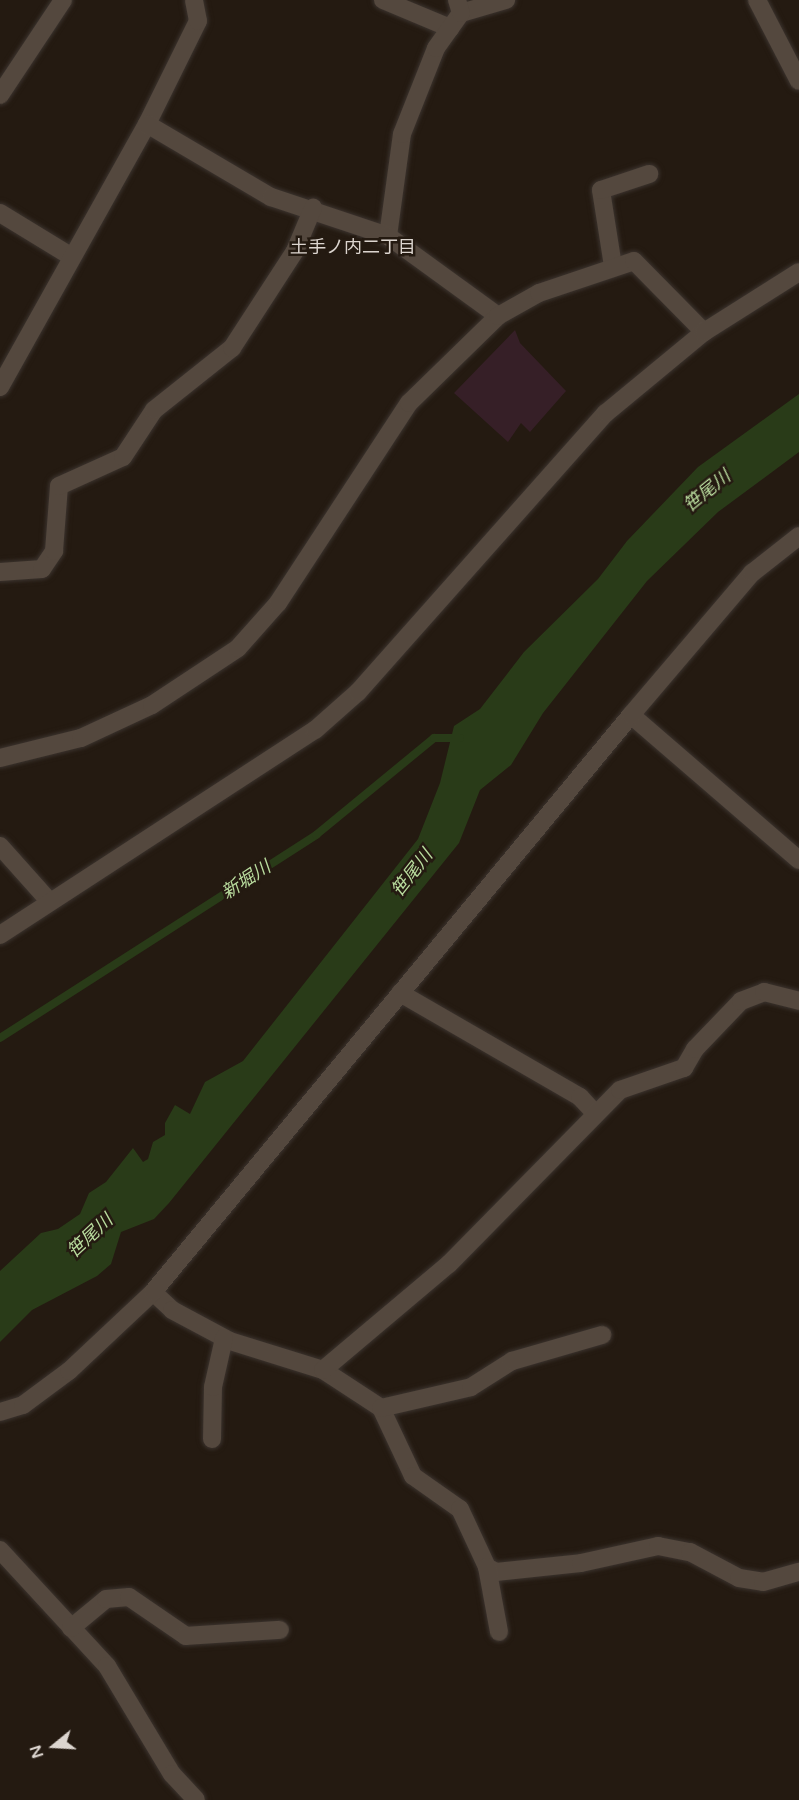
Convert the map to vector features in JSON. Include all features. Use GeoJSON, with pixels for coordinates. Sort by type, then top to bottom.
{"type":"FeatureCollection","features":[{"type":"Feature","properties":{"kind":"street"},"geometry":{"type":"LineString","coordinates":[[0,95],[63,0]]}},
{"type":"Feature","properties":{"kind":"street"},"geometry":{"type":"LineString","coordinates":[[0,387],[147,124],[198,21],[194,0]]}},
{"type":"Feature","properties":{"kind":"street"},"geometry":{"type":"LineString","coordinates":[[383,0],[456,14],[506,0]]}},
{"type":"Feature","properties":{"kind":"street"},"geometry":{"type":"LineString","coordinates":[[758,0],[799,81]]}},
{"type":"Feature","properties":{"kind":"street"},"geometry":{"type":"LineString","coordinates":[[388,236],[402,134],[436,48],[456,14]]}},
{"type":"Feature","properties":{"kind":"street"},"geometry":{"type":"LineString","coordinates":[[147,124],[271,197],[313,208],[388,236],[498,316]]}},
{"type":"Feature","properties":{"kind":"street"},"geometry":{"type":"LineString","coordinates":[[613,266],[601,190],[650,174]]}},
{"type":"Feature","properties":{"kind":"street"},"geometry":{"type":"LineString","coordinates":[[0,572],[42,569],[54,551],[59,486],[123,457],[154,410],[232,348],[295,251],[313,208]]}},
{"type":"Feature","properties":{"kind":"street"},"geometry":{"type":"LineString","coordinates":[[0,213],[72,257]]}},
{"type":"Feature","properties":{"kind":"street"},"geometry":{"type":"LineString","coordinates":[[0,758],[81,738],[152,705],[238,648],[278,603],[409,403],[498,316],[539,293],[613,266],[634,261],[704,332]]}},
{"type":"Feature","properties":{"kind":"street"},"geometry":{"type":"LineString","coordinates":[[0,935],[315,730],[358,692],[606,413],[704,332],[799,272]]}},
{"type":"Feature","properties":{"kind":"street"},"geometry":{"type":"LineString","coordinates":[[0,1412],[23,1405],[69,1371],[153,1292],[631,715],[752,573],[799,536]]}},
{"type":"Feature","properties":{"kind":"street"},"geometry":{"type":"LineString","coordinates":[[631,715],[799,860]]}},
{"type":"Feature","properties":{"kind":"street"},"geometry":{"type":"LineString","coordinates":[[0,846],[50,902]]}},
{"type":"Feature","properties":{"kind":"street"},"geometry":{"type":"LineString","coordinates":[[323,1370],[449,1264],[620,1090],[684,1068],[694,1049],[741,1001],[764,992],[799,1001]]}},
{"type":"Feature","properties":{"kind":"street"},"geometry":{"type":"LineString","coordinates":[[400,993],[580,1097],[596,1114]]}},
{"type":"Feature","properties":{"kind":"street"},"geometry":{"type":"LineString","coordinates":[[153,1292],[172,1310],[224,1338],[323,1370],[381,1408],[413,1476],[460,1509],[487,1567],[499,1632]]}},
{"type":"Feature","properties":{"kind":"street"},"geometry":{"type":"LineString","coordinates":[[381,1408],[471,1387],[512,1361],[602,1335]]}},
{"type":"Feature","properties":{"kind":"street"},"geometry":{"type":"LineString","coordinates":[[212,1439],[213,1386],[224,1338]]}},
{"type":"Feature","properties":{"kind":"street"},"geometry":{"type":"LineString","coordinates":[[487,1567],[502,1572],[582,1563],[658,1546],[690,1551],[739,1578],[763,1582],[799,1572]]}},
{"type":"Feature","properties":{"kind":"street"},"geometry":{"type":"LineString","coordinates":[[0,1550],[106,1666],[172,1774],[196,1800]]}},
{"type":"Feature","properties":{"kind":"street"},"geometry":{"type":"LineString","coordinates":[[71,1628],[106,1599],[129,1597],[186,1636],[280,1630]]}},
{"type":"Feature","properties":{"kind":"shaded area"},"geometry":{"type":"Polygon","coordinates":[[[515,330],[520,343],[566,391],[530,432],[521,423],[508,442],[454,393],[515,330]]]}},
{"type":"Feature","properties":{"kind":"water","name":"笹尾川"},"geometry":{"type":"Polygon","coordinates":[[[799,394],[799,452],[718,512],[647,581],[543,713],[511,765],[480,790],[459,843],[169,1203],[154,1219],[121,1232],[111,1264],[97,1276],[32,1310],[0,1342],[0,1271],[41,1233],[58,1229],[80,1214],[89,1193],[106,1182],[133,1148],[143,1162],[148,1159],[153,1142],[165,1135],[165,1123],[175,1105],[190,1114],[205,1082],[243,1061],[418,839],[440,783],[454,726],[480,709],[524,652],[598,579],[627,541],[698,467],[799,394]]]}},
{"type":"Feature","properties":{"kind":"waterway","name":"新堀川"},"geometry":{"type":"LineString","coordinates":[[0,1038],[316,835],[434,738],[460,738]]}},
{"type":"Feature","properties":{"kind":"district","name":"土手ノ内二丁目"},"geometry":{"type":"Point","coordinates":[353,247]}}]}
